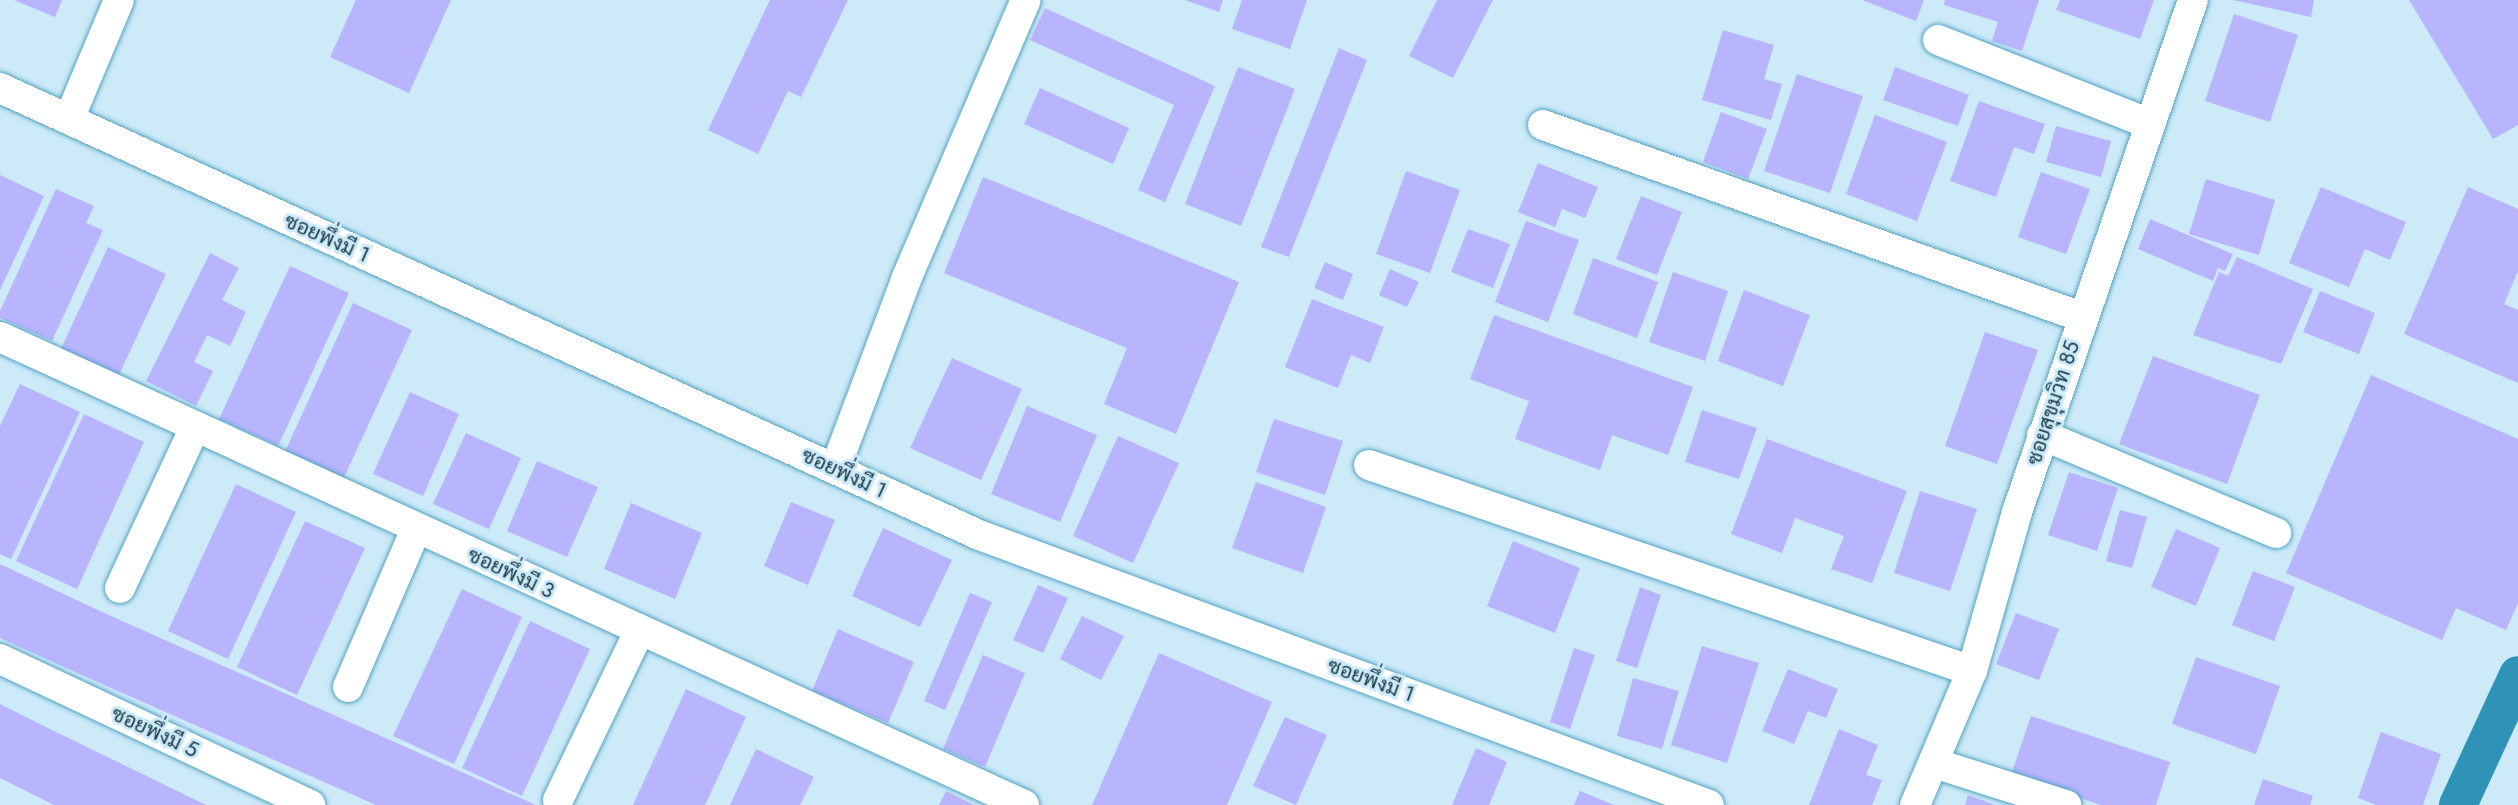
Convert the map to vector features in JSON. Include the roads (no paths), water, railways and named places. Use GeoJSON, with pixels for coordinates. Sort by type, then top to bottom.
{"type":"FeatureCollection","features":[{"type":"Feature","properties":{"kind":"street"},"geometry":{"type":"LineString","coordinates":[[69,119],[119,0]]}},
{"type":"Feature","properties":{"kind":"street"},"geometry":{"type":"LineString","coordinates":[[835,469],[907,277],[1026,0]]}},
{"type":"Feature","properties":{"kind":"street","name":"ซอยสุขุมวิท 85"},"geometry":{"type":"LineString","coordinates":[[1915,805],[1972,671],[2042,435],[2193,0]]}},
{"type":"Feature","properties":{"kind":"street"},"geometry":{"type":"LineString","coordinates":[[1938,40],[2150,124]]}},
{"type":"Feature","properties":{"kind":"street","name":"ซอยพึ่งมี 1"},"geometry":{"type":"LineString","coordinates":[[0,88],[979,535],[1709,805]]}},
{"type":"Feature","properties":{"kind":"street"},"geometry":{"type":"LineString","coordinates":[[1544,124],[2082,317]]}},
{"type":"Feature","properties":{"kind":"street","name":"ซอยพึ่งมี 3"},"geometry":{"type":"LineString","coordinates":[[0,337],[639,632],[1024,805]]}},
{"type":"Feature","properties":{"kind":"street"},"geometry":{"type":"LineString","coordinates":[[120,588],[195,427]]}},
{"type":"Feature","properties":{"kind":"street"},"geometry":{"type":"LineString","coordinates":[[2042,435],[2276,533]]}},
{"type":"Feature","properties":{"kind":"street"},"geometry":{"type":"LineString","coordinates":[[1369,465],[1972,671]]}},
{"type":"Feature","properties":{"kind":"street"},"geometry":{"type":"LineString","coordinates":[[348,687],[416,529]]}},
{"type":"Feature","properties":{"kind":"street"},"geometry":{"type":"LineString","coordinates":[[558,800],[639,632]]}},
{"type":"Feature","properties":{"kind":"street","name":"ซอยพึ่งมี 5"},"geometry":{"type":"LineString","coordinates":[[0,659],[310,805]]}},
{"type":"Feature","properties":{"kind":"street"},"geometry":{"type":"LineString","coordinates":[[1934,763],[2066,805]]}},
{"type":"Feature","properties":{"kind":"waterway"},"geometry":{"type":"LineString","coordinates":[[2458,805],[2518,675]]}}]}
